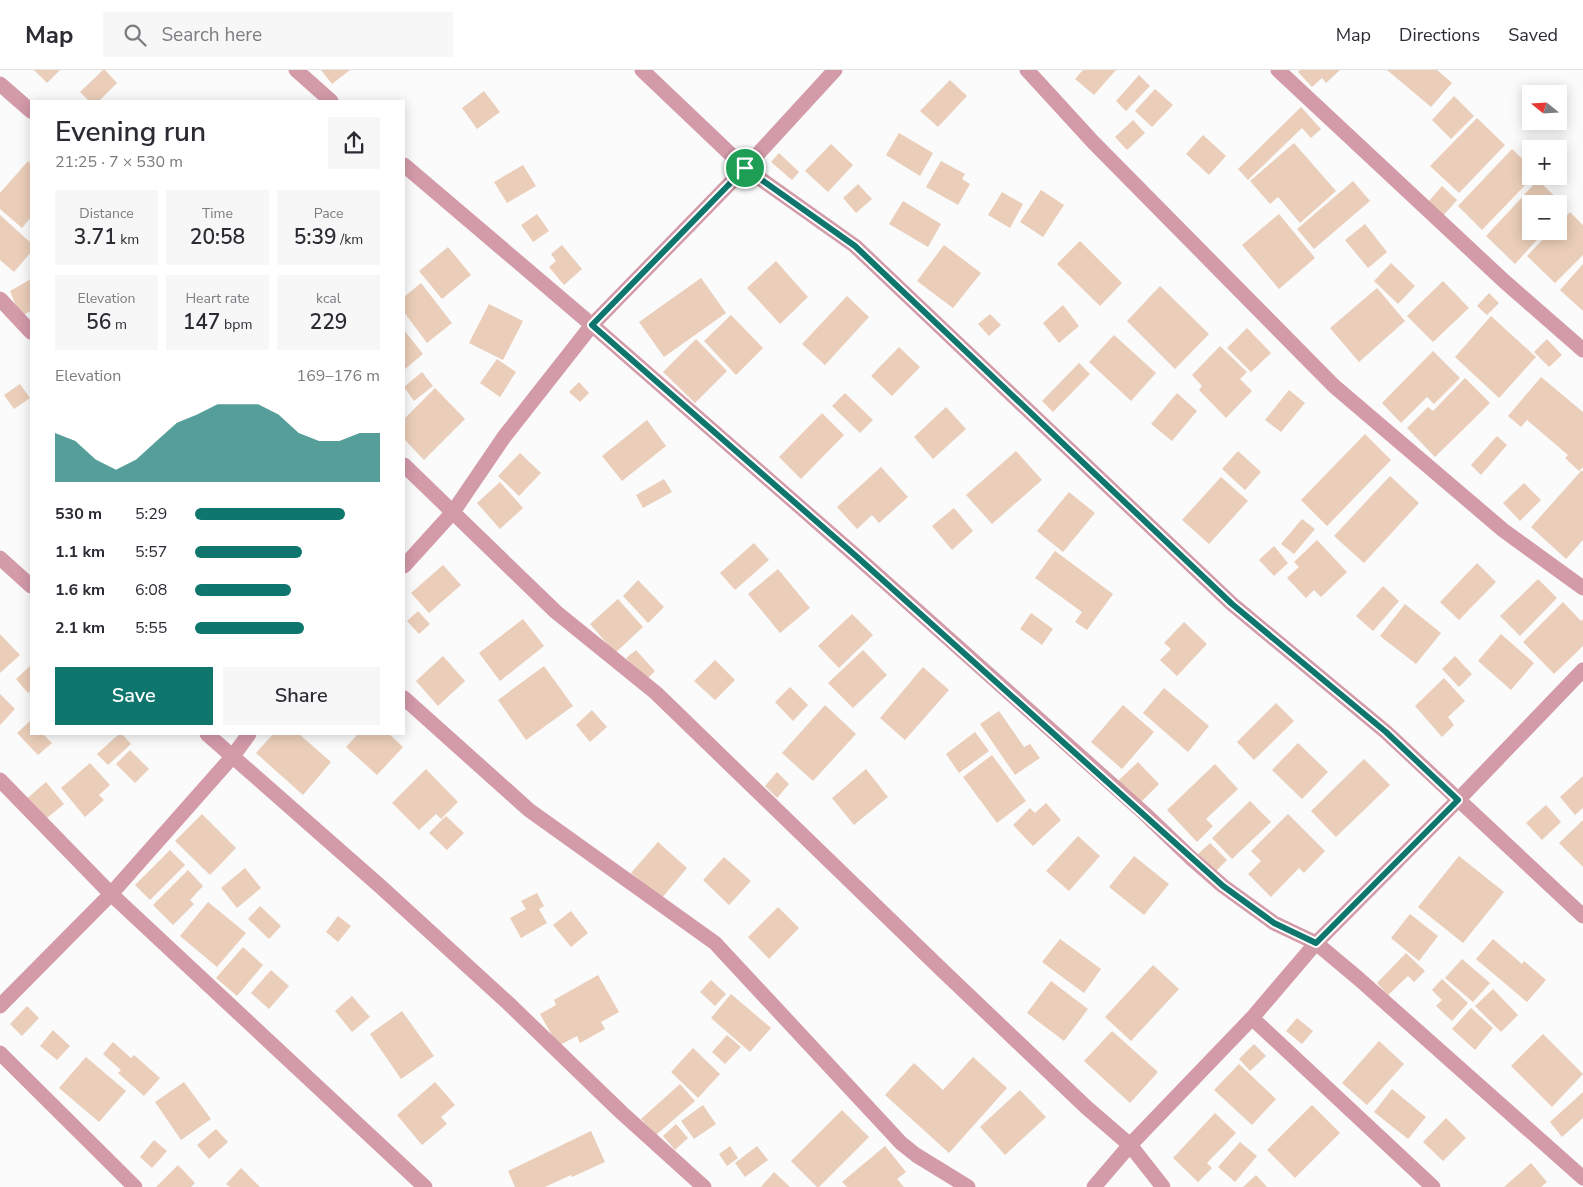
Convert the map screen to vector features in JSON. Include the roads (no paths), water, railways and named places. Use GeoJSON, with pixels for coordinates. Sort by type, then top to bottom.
{"type":"FeatureCollection","features":[{"type":"Feature","properties":{"kind":"street"},"geometry":{"type":"LineString","coordinates":[[296,70],[330,100]]}},
{"type":"Feature","properties":{"kind":"street"},"geometry":{"type":"LineString","coordinates":[[642,70],[745,168],[855,246],[1232,604],[1386,732],[1583,916]]}},
{"type":"Feature","properties":{"kind":"street"},"geometry":{"type":"LineString","coordinates":[[405,565],[454,512],[504,437],[592,325],[745,168],[835,70]]}},
{"type":"Feature","properties":{"kind":"street"},"geometry":{"type":"LineString","coordinates":[[1027,70],[1093,142],[1334,386],[1503,530],[1583,588]]}},
{"type":"Feature","properties":{"kind":"street"},"geometry":{"type":"LineString","coordinates":[[1278,70],[1504,281],[1583,350]]}},
{"type":"Feature","properties":{"kind":"street"},"geometry":{"type":"LineString","coordinates":[[0,84],[30,110]]}},
{"type":"Feature","properties":{"kind":"street"},"geometry":{"type":"LineString","coordinates":[[405,166],[592,325],[864,563],[1223,886],[1274,923],[1316,943],[1583,1178]]}},
{"type":"Feature","properties":{"kind":"street"},"geometry":{"type":"LineString","coordinates":[[0,298],[30,331]]}},
{"type":"Feature","properties":{"kind":"street"},"geometry":{"type":"LineString","coordinates":[[405,466],[556,612],[656,693],[942,970],[1086,1107],[1130,1145],[1163,1187]]}},
{"type":"Feature","properties":{"kind":"street"},"geometry":{"type":"LineString","coordinates":[[0,558],[30,585]]}},
{"type":"Feature","properties":{"kind":"street"},"geometry":{"type":"LineString","coordinates":[[1094,1187],[1130,1145],[1252,1018],[1316,943],[1458,800],[1583,670]]}},
{"type":"Feature","properties":{"kind":"street"},"geometry":{"type":"LineString","coordinates":[[405,699],[529,810],[715,943],[901,1143],[916,1155],[968,1187]]}},
{"type":"Feature","properties":{"kind":"street"},"geometry":{"type":"LineString","coordinates":[[208,735],[508,1003],[622,1113],[704,1187]]}},
{"type":"Feature","properties":{"kind":"street"},"geometry":{"type":"LineString","coordinates":[[0,1006],[111,894],[233,756],[248,735]]}},
{"type":"Feature","properties":{"kind":"street"},"geometry":{"type":"LineString","coordinates":[[0,780],[111,894],[425,1187]]}},
{"type":"Feature","properties":{"kind":"street"},"geometry":{"type":"LineString","coordinates":[[1252,1018],[1433,1187]]}},
{"type":"Feature","properties":{"kind":"street"},"geometry":{"type":"LineString","coordinates":[[0,1053],[135,1187]]}}]}
